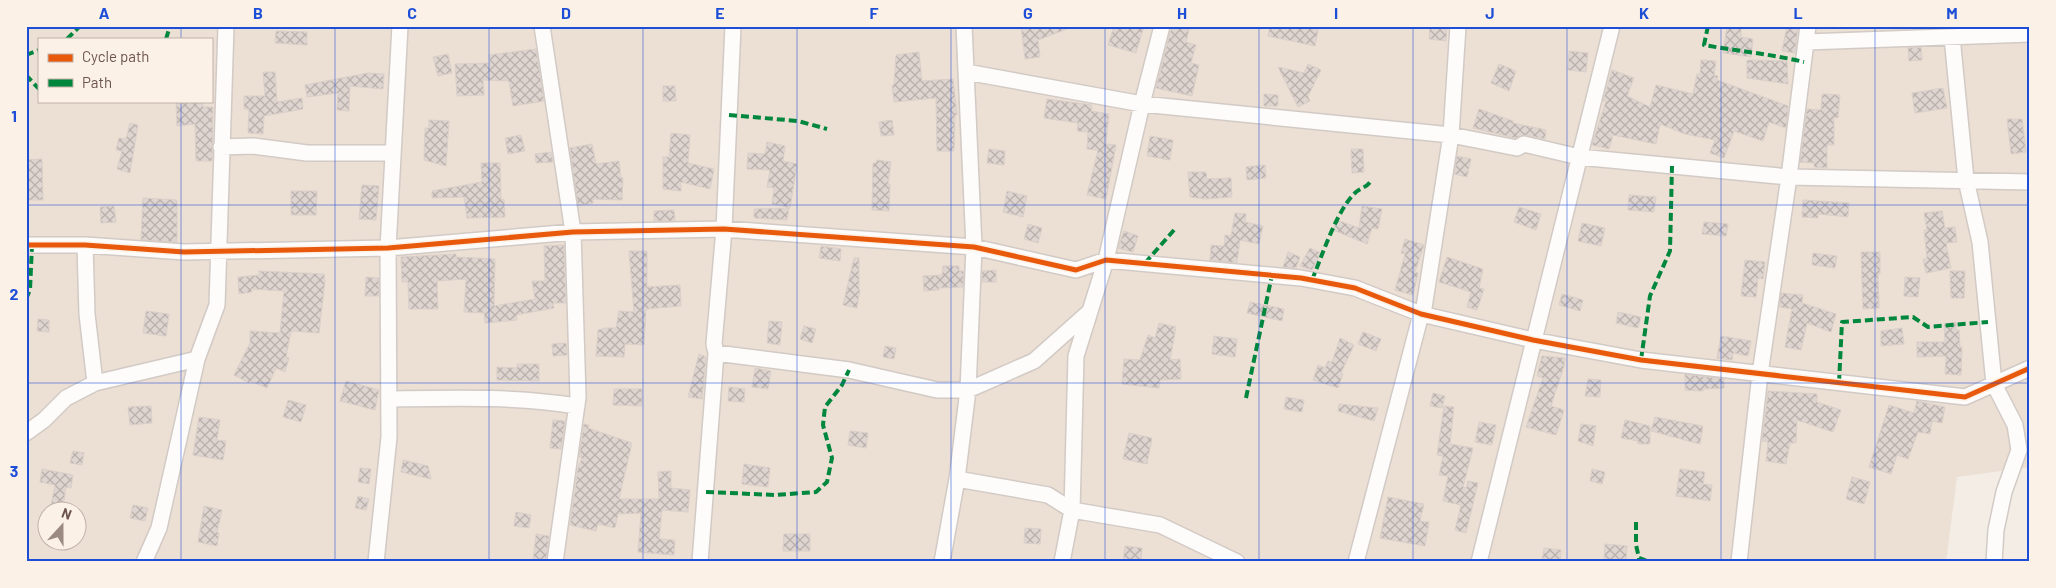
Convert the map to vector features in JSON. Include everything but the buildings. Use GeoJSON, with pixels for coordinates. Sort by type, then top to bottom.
{"type":"FeatureCollection","features":[{"type":"Feature","properties":{"kind":"street"},"geometry":{"type":"LineString","coordinates":[[144,562],[160,528],[197,359],[217,305],[226,26]]}},
{"type":"Feature","properties":{"kind":"street"},"geometry":{"type":"LineString","coordinates":[[376,562],[389,437],[388,248],[400,26]]}},
{"type":"Feature","properties":{"kind":"street"},"geometry":{"type":"LineString","coordinates":[[542,26],[573,232],[577,406],[555,562]]}},
{"type":"Feature","properties":{"kind":"street"},"geometry":{"type":"LineString","coordinates":[[700,562],[716,353],[714,344],[724,230],[733,26]]}},
{"type":"Feature","properties":{"kind":"street"},"geometry":{"type":"LineString","coordinates":[[942,562],[968,390],[974,247],[964,26]]}},
{"type":"Feature","properties":{"kind":"street"},"geometry":{"type":"LineString","coordinates":[[1062,562],[1072,510],[1076,356],[1106,260],[1162,26]]}},
{"type":"Feature","properties":{"kind":"street"},"geometry":{"type":"LineString","coordinates":[[1356,562],[1421,314],[1423,314],[1451,135],[1458,26]]}},
{"type":"Feature","properties":{"kind":"street"},"geometry":{"type":"LineString","coordinates":[[1479,562],[1612,26]]}},
{"type":"Feature","properties":{"kind":"street"},"geometry":{"type":"LineString","coordinates":[[1739,562],[1760,374],[1789,177],[1808,26]]}},
{"type":"Feature","properties":{"kind":"street"},"geometry":{"type":"LineString","coordinates":[[1806,42],[2030,34]]}},
{"type":"Feature","properties":{"kind":"street"},"geometry":{"type":"LineString","coordinates":[[1952,37],[1966,180],[1980,242],[1994,384],[2015,425],[2019,450],[2002,501],[1996,530],[1994,562]]}},
{"type":"Feature","properties":{"kind":"street"},"geometry":{"type":"LineString","coordinates":[[966,72],[1142,104],[1451,135],[1517,148],[1524,144],[1579,157],[1789,177],[2030,182]]}},
{"type":"Feature","properties":{"kind":"street"},"geometry":{"type":"LineString","coordinates":[[221,147],[254,146],[307,153],[393,153]]}},
{"type":"Feature","properties":{"kind":"street"},"geometry":{"type":"LineString","coordinates":[[26,245],[86,245],[184,252],[219,252],[388,248],[573,232],[724,230],[974,247],[1076,270],[1106,260],[1301,278],[1355,288],[1421,314],[1533,340],[1641,360],[1965,397],[2030,368]]}},
{"type":"Feature","properties":{"kind":"street"},"geometry":{"type":"LineString","coordinates":[[86,245],[87,314],[95,383]]}},
{"type":"Feature","properties":{"kind":"street"},"geometry":{"type":"LineString","coordinates":[[716,353],[849,370],[937,390],[968,390],[1034,360],[1089,312]]}},
{"type":"Feature","properties":{"kind":"street"},"geometry":{"type":"LineString","coordinates":[[26,433],[44,420],[66,398],[95,383],[197,359]]}},
{"type":"Feature","properties":{"kind":"street"},"geometry":{"type":"LineString","coordinates":[[389,398],[503,398],[541,400],[577,406]]}},
{"type":"Feature","properties":{"kind":"street"},"geometry":{"type":"LineString","coordinates":[[956,479],[1048,495],[1072,510],[1160,525],[1237,562]]}},
{"type":"Feature","properties":{"kind":"shaded area"},"geometry":{"type":"Polygon","coordinates":[[[26,26],[2030,26],[2030,467],[1957,477],[1946,562],[26,562],[26,26]]]}},
{"type":"Feature","properties":{"kind":"marked path"},"geometry":{"type":"LineString","coordinates":[[68,38],[80,26]]}},
{"type":"Feature","properties":{"kind":"marked path"},"geometry":{"type":"LineString","coordinates":[[166,38],[170,26]]}},
{"type":"Feature","properties":{"kind":"marked path"},"geometry":{"type":"LineString","coordinates":[[1708,26],[1704,45],[1804,62]]}},
{"type":"Feature","properties":{"kind":"marked path"},"geometry":{"type":"LineString","coordinates":[[26,55],[38,50]]}},
{"type":"Feature","properties":{"kind":"marked path"},"geometry":{"type":"LineString","coordinates":[[26,75],[38,88]]}},
{"type":"Feature","properties":{"kind":"marked path"},"geometry":{"type":"LineString","coordinates":[[729,115],[798,121],[827,129]]}},
{"type":"Feature","properties":{"kind":"marked path"},"geometry":{"type":"LineString","coordinates":[[1641,360],[1650,296],[1670,251],[1672,166]]}},
{"type":"Feature","properties":{"kind":"marked path"},"geometry":{"type":"LineString","coordinates":[[1312,280],[1336,221],[1349,200],[1371,181]]}},
{"type":"Feature","properties":{"kind":"marked path"},"geometry":{"type":"LineString","coordinates":[[1145,263],[1174,230]]}},
{"type":"Feature","properties":{"kind":"marked path"},"geometry":{"type":"LineString","coordinates":[[26,299],[30,290],[32,245]]}},
{"type":"Feature","properties":{"kind":"marked path"},"geometry":{"type":"LineString","coordinates":[[1246,398],[1272,275]]}},
{"type":"Feature","properties":{"kind":"marked path"},"geometry":{"type":"LineString","coordinates":[[1839,383],[1842,322],[1913,317],[1928,327],[1988,322]]}},
{"type":"Feature","properties":{"kind":"marked path"},"geometry":{"type":"LineString","coordinates":[[706,492],[776,495],[816,492],[827,482],[832,458],[823,425],[825,407],[842,385],[849,370]]}},
{"type":"Feature","properties":{"kind":"marked path"},"geometry":{"type":"LineString","coordinates":[[1636,522],[1636,545],[1639,558],[1650,562]]}},
{"type":"Feature","properties":{"kind":"cycle path"},"geometry":{"type":"LineString","coordinates":[[26,245],[85,245],[184,252],[388,248],[573,232],[724,229],[974,247],[1076,270],[1106,260],[1301,278],[1355,288],[1421,314],[1533,340],[1641,360],[1965,397],[2030,368]]}}]}
